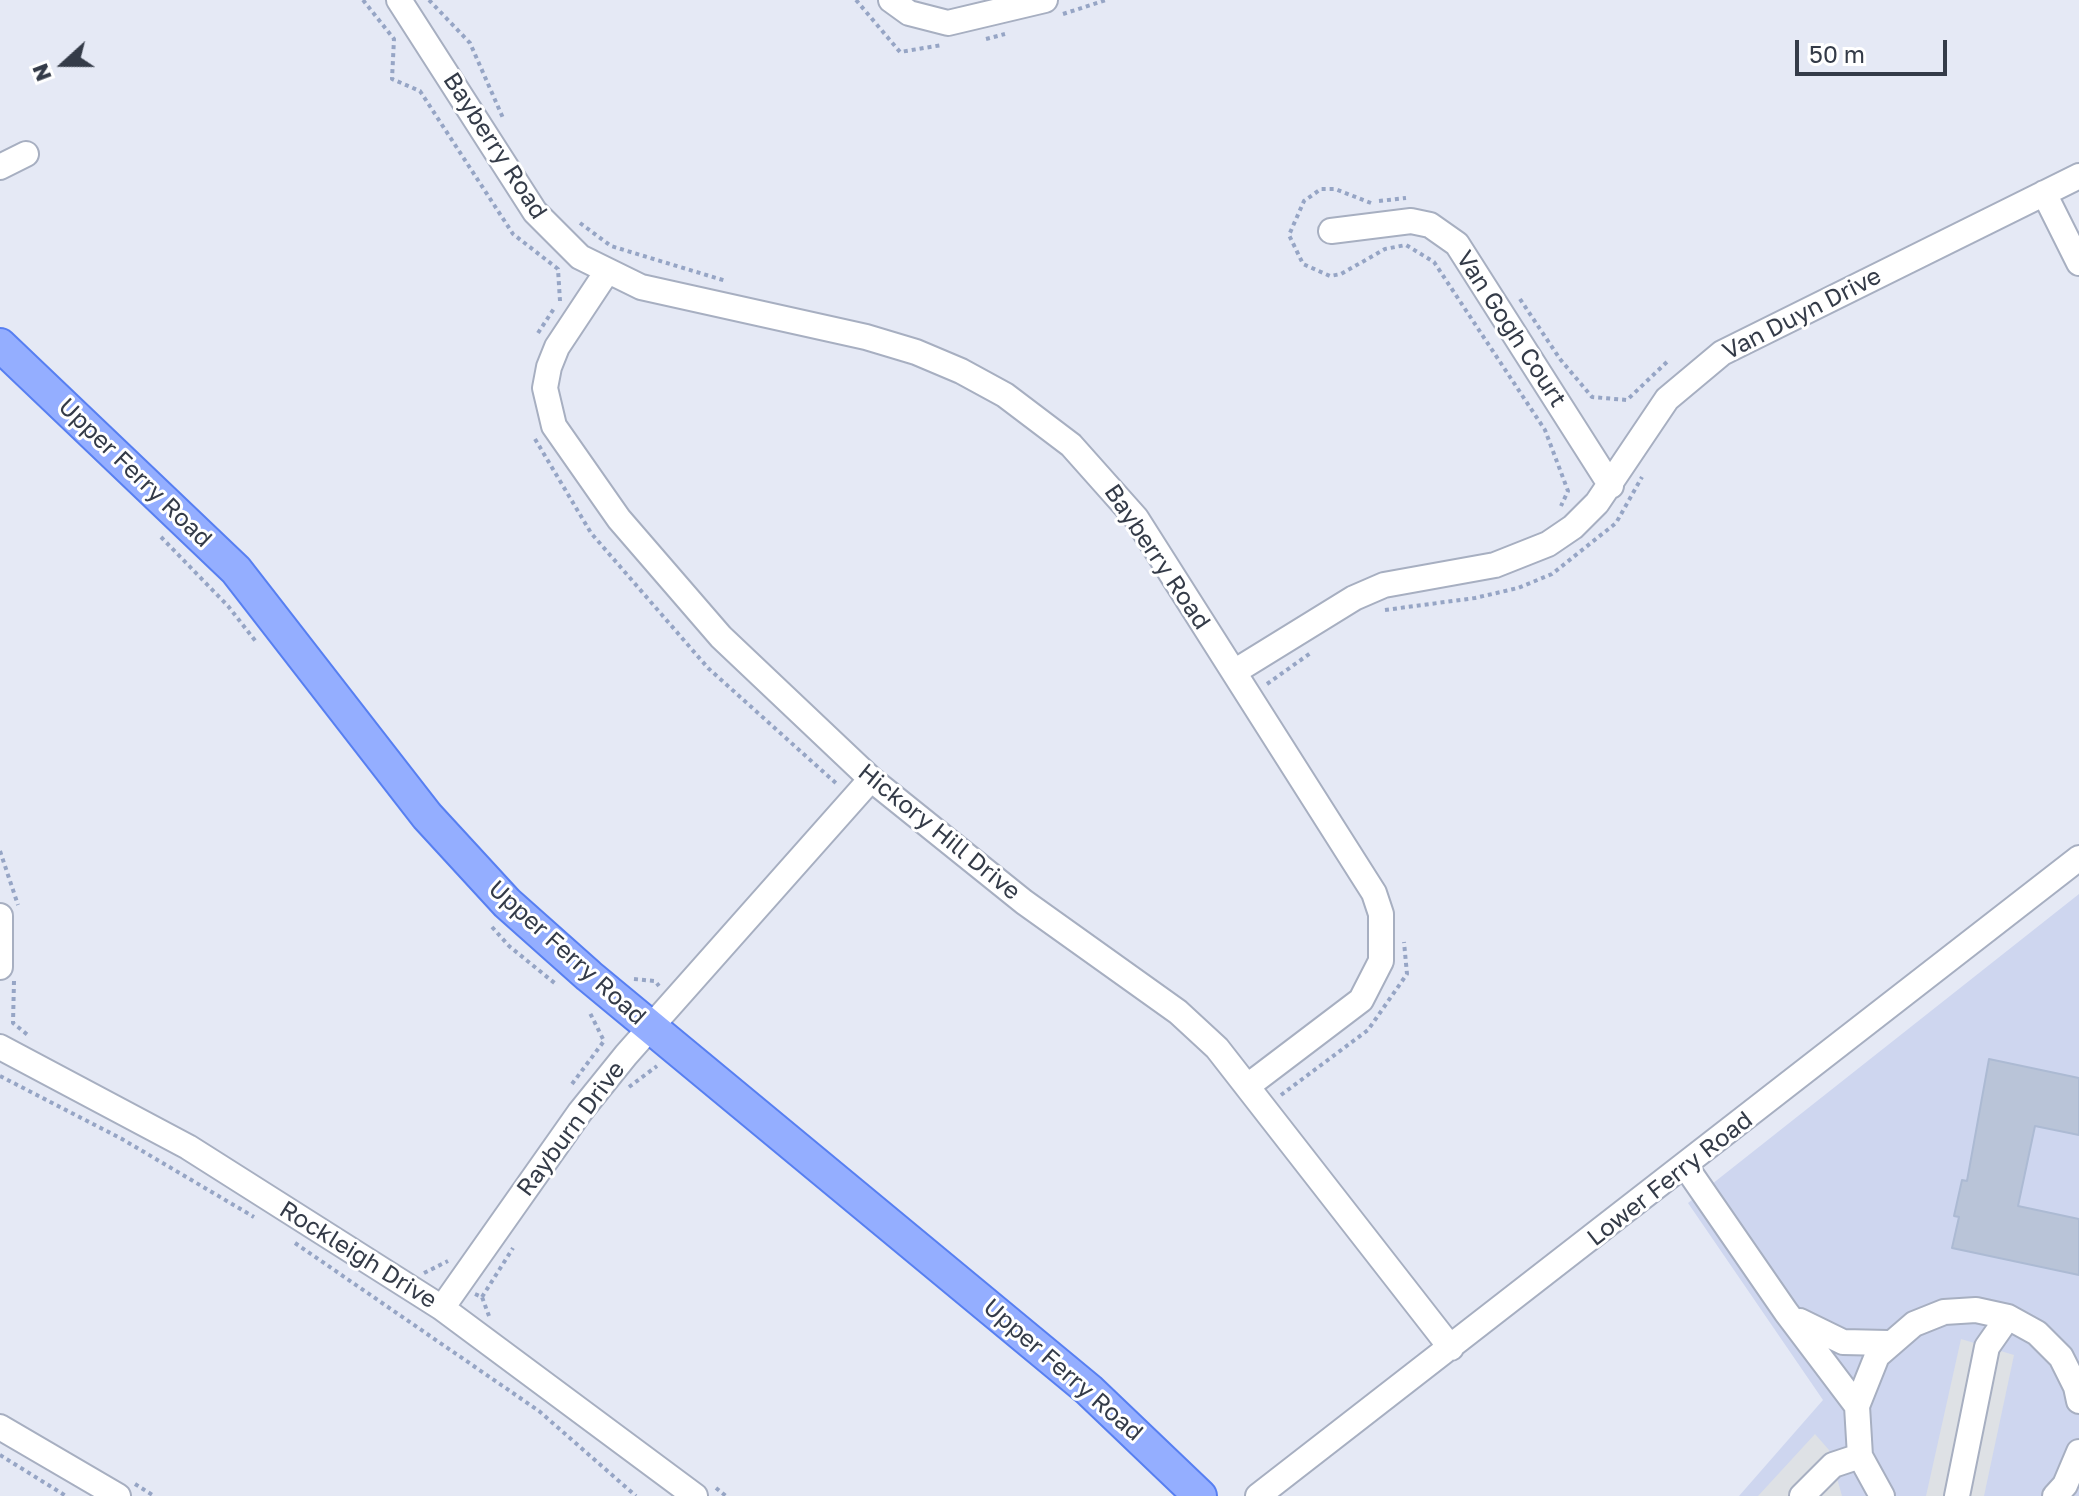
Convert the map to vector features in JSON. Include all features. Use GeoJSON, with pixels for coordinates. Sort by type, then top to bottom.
{"type":"FeatureCollection","features":[{"type":"Feature","properties":{"kind":"main road","name":"Upper Ferry Road"},"geometry":{"type":"LineString","coordinates":[[0,345],[236,570],[427,816],[475,870],[554,945],[1089,1390],[1200,1496]]}},
{"type":"Feature","properties":{"kind":"street","name":"Bayberry Road"},"geometry":{"type":"LineString","coordinates":[[399,0],[535,212],[580,257],[606,273],[641,287],[903,348],[961,371],[1005,395],[1071,445],[1106,480],[1136,518],[1374,893],[1384,937],[1381,961],[1361,1000],[1249,1085]]}},
{"type":"Feature","properties":{"kind":"street"},"geometry":{"type":"LineString","coordinates":[[891,0],[909,13],[948,23],[1045,0]]}},
{"type":"Feature","properties":{"kind":"street"},"geometry":{"type":"LineString","coordinates":[[0,167],[26,154]]}},
{"type":"Feature","properties":{"kind":"street","name":"Van Duyn Drive"},"geometry":{"type":"LineString","coordinates":[[1234,672],[1354,598],[1384,585],[1495,565],[1548,544],[1573,527],[1611,486],[1643,430],[1667,399],[1722,353],[2079,176]]}},
{"type":"Feature","properties":{"kind":"street"},"geometry":{"type":"LineString","coordinates":[[2044,193],[2079,263]]}},
{"type":"Feature","properties":{"kind":"street","name":"Van Gogh Court"},"geometry":{"type":"LineString","coordinates":[[1331,231],[1411,221],[1445,232],[1457,244],[1611,486]]}},
{"type":"Feature","properties":{"kind":"street","name":"Hickory Hill Drive"},"geometry":{"type":"LineString","coordinates":[[606,273],[549,367],[545,388],[554,426],[619,519],[689,602],[787,703],[871,779],[1024,902],[1178,1012],[1217,1048],[1249,1085],[1451,1348]]}},
{"type":"Feature","properties":{"kind":"street","name":"Rayburn Drive"},"geometry":{"type":"LineString","coordinates":[[442,1308],[580,1112],[663,1037],[871,779]]}},
{"type":"Feature","properties":{"kind":"street","name":"Lower Ferry Road"},"geometry":{"type":"LineString","coordinates":[[1258,1496],[2076,867]]}},
{"type":"Feature","properties":{"kind":"street"},"geometry":{"type":"LineString","coordinates":[[8,966],[9,913]]}},
{"type":"Feature","properties":{"kind":"street","name":"Rockleigh Drive"},"geometry":{"type":"LineString","coordinates":[[0,1047],[188,1147],[442,1308],[695,1496]]}},
{"type":"Feature","properties":{"kind":"street"},"geometry":{"type":"LineString","coordinates":[[1686,1167],[1786,1312],[1857,1406]]}},
{"type":"Feature","properties":{"kind":"street"},"geometry":{"type":"LineString","coordinates":[[1882,1496],[1860,1456],[1857,1406],[1868,1372],[1888,1343],[1914,1324],[1944,1312],[1976,1310],[2008,1317],[2037,1333],[2061,1357],[2079,1401]]}},
{"type":"Feature","properties":{"kind":"street"},"geometry":{"type":"LineString","coordinates":[[1786,1312],[1817,1332],[1843,1342],[1888,1343]]}},
{"type":"Feature","properties":{"kind":"street"},"geometry":{"type":"LineString","coordinates":[[1957,1496],[1987,1347],[2008,1317]]}},
{"type":"Feature","properties":{"kind":"street"},"geometry":{"type":"LineString","coordinates":[[0,1427],[118,1496]]}},
{"type":"Feature","properties":{"kind":"street"},"geometry":{"type":"LineString","coordinates":[[2055,1496],[2065,1485],[2079,1452]]}},
{"type":"Feature","properties":{"kind":"street"},"geometry":{"type":"LineString","coordinates":[[1802,1496],[1833,1465],[1860,1456]]}},
{"type":"Feature","properties":{"kind":"path"},"geometry":{"type":"LineString","coordinates":[[363,0],[394,39],[392,79],[420,91],[513,234],[558,269],[562,298],[536,337]]}},
{"type":"Feature","properties":{"kind":"path"},"geometry":{"type":"LineString","coordinates":[[429,0],[470,43],[508,129]]}},
{"type":"Feature","properties":{"kind":"path"},"geometry":{"type":"LineString","coordinates":[[1420,201],[1396,197],[1371,203],[1335,189],[1321,189],[1304,201],[1289,235],[1303,264],[1330,276],[1358,267],[1385,249],[1406,245],[1434,262],[1545,430],[1568,491],[1556,518]]}},
{"type":"Feature","properties":{"kind":"path"},"geometry":{"type":"LineString","coordinates":[[576,220],[611,246],[741,285]]}},
{"type":"Feature","properties":{"kind":"path"},"geometry":{"type":"LineString","coordinates":[[1517,294],[1560,359],[1592,397],[1627,400],[1669,360]]}},
{"type":"Feature","properties":{"kind":"path"},"geometry":{"type":"LineString","coordinates":[[534,434],[537,446],[583,520],[708,668],[829,774],[851,802]]}},
{"type":"Feature","properties":{"kind":"path"},"geometry":{"type":"LineString","coordinates":[[1377,612],[1475,598],[1518,588],[1552,574],[1616,523],[1635,496],[1644,473]]}},
{"type":"Feature","properties":{"kind":"path"},"geometry":{"type":"LineString","coordinates":[[150,526],[228,606],[267,655]]}},
{"type":"Feature","properties":{"kind":"path"},"geometry":{"type":"LineString","coordinates":[[1265,685],[1324,645]]}},
{"type":"Feature","properties":{"kind":"path"},"geometry":{"type":"LineString","coordinates":[[0,851],[18,896],[9,913]]}},
{"type":"Feature","properties":{"kind":"path"},"geometry":{"type":"LineString","coordinates":[[488,922],[509,946],[567,993]]}},
{"type":"Feature","properties":{"kind":"path"},"geometry":{"type":"LineString","coordinates":[[1288,1106],[1280,1093],[1368,1030],[1395,996],[1407,974],[1403,933]]}},
{"type":"Feature","properties":{"kind":"path"},"geometry":{"type":"LineString","coordinates":[[8,966],[13,1023],[33,1039]]}},
{"type":"Feature","properties":{"kind":"path"},"geometry":{"type":"LineString","coordinates":[[569,1089],[604,1041],[590,1012],[579,1003]]}},
{"type":"Feature","properties":{"kind":"path"},"geometry":{"type":"LineString","coordinates":[[624,1090],[648,1075],[663,1037]]}},
{"type":"Feature","properties":{"kind":"path"},"geometry":{"type":"LineString","coordinates":[[0,1076],[122,1139],[266,1224]]}},
{"type":"Feature","properties":{"kind":"path"},"geometry":{"type":"LineString","coordinates":[[291,1241],[539,1411],[636,1496]]}},
{"type":"Feature","properties":{"kind":"path"},"geometry":{"type":"LineString","coordinates":[[482,1297],[516,1243]]}},
{"type":"Feature","properties":{"kind":"path"},"geometry":{"type":"LineString","coordinates":[[412,1268],[424,1273],[449,1260]]}},
{"type":"Feature","properties":{"kind":"path"},"geometry":{"type":"LineString","coordinates":[[0,1455],[66,1496]]}},
{"type":"Feature","properties":{"kind":"shaded area"},"geometry":{"type":"Polygon","coordinates":[[[2079,894],[2079,1496],[1739,1496],[1823,1400],[1688,1203],[2079,894]]]}},
{"type":"Feature","properties":{"kind":"shaded area"},"geometry":{"type":"Polygon","coordinates":[[[1961,1339],[2014,1355],[1984,1496],[1926,1496],[1961,1339]]]}},
{"type":"Feature","properties":{"kind":"shaded area"},"geometry":{"type":"Polygon","coordinates":[[[1815,1434],[1829,1450],[1842,1496],[1758,1496],[1815,1434]]]}},
{"type":"Feature","properties":{"kind":"building"},"geometry":{"type":"Polygon","coordinates":[[[1989,1059],[2079,1078],[2079,1135],[2035,1126],[2018,1206],[2079,1219],[2079,1275],[1952,1248],[1959,1217],[1954,1216],[1962,1180],[1967,1181],[1989,1059]]]}}]}
